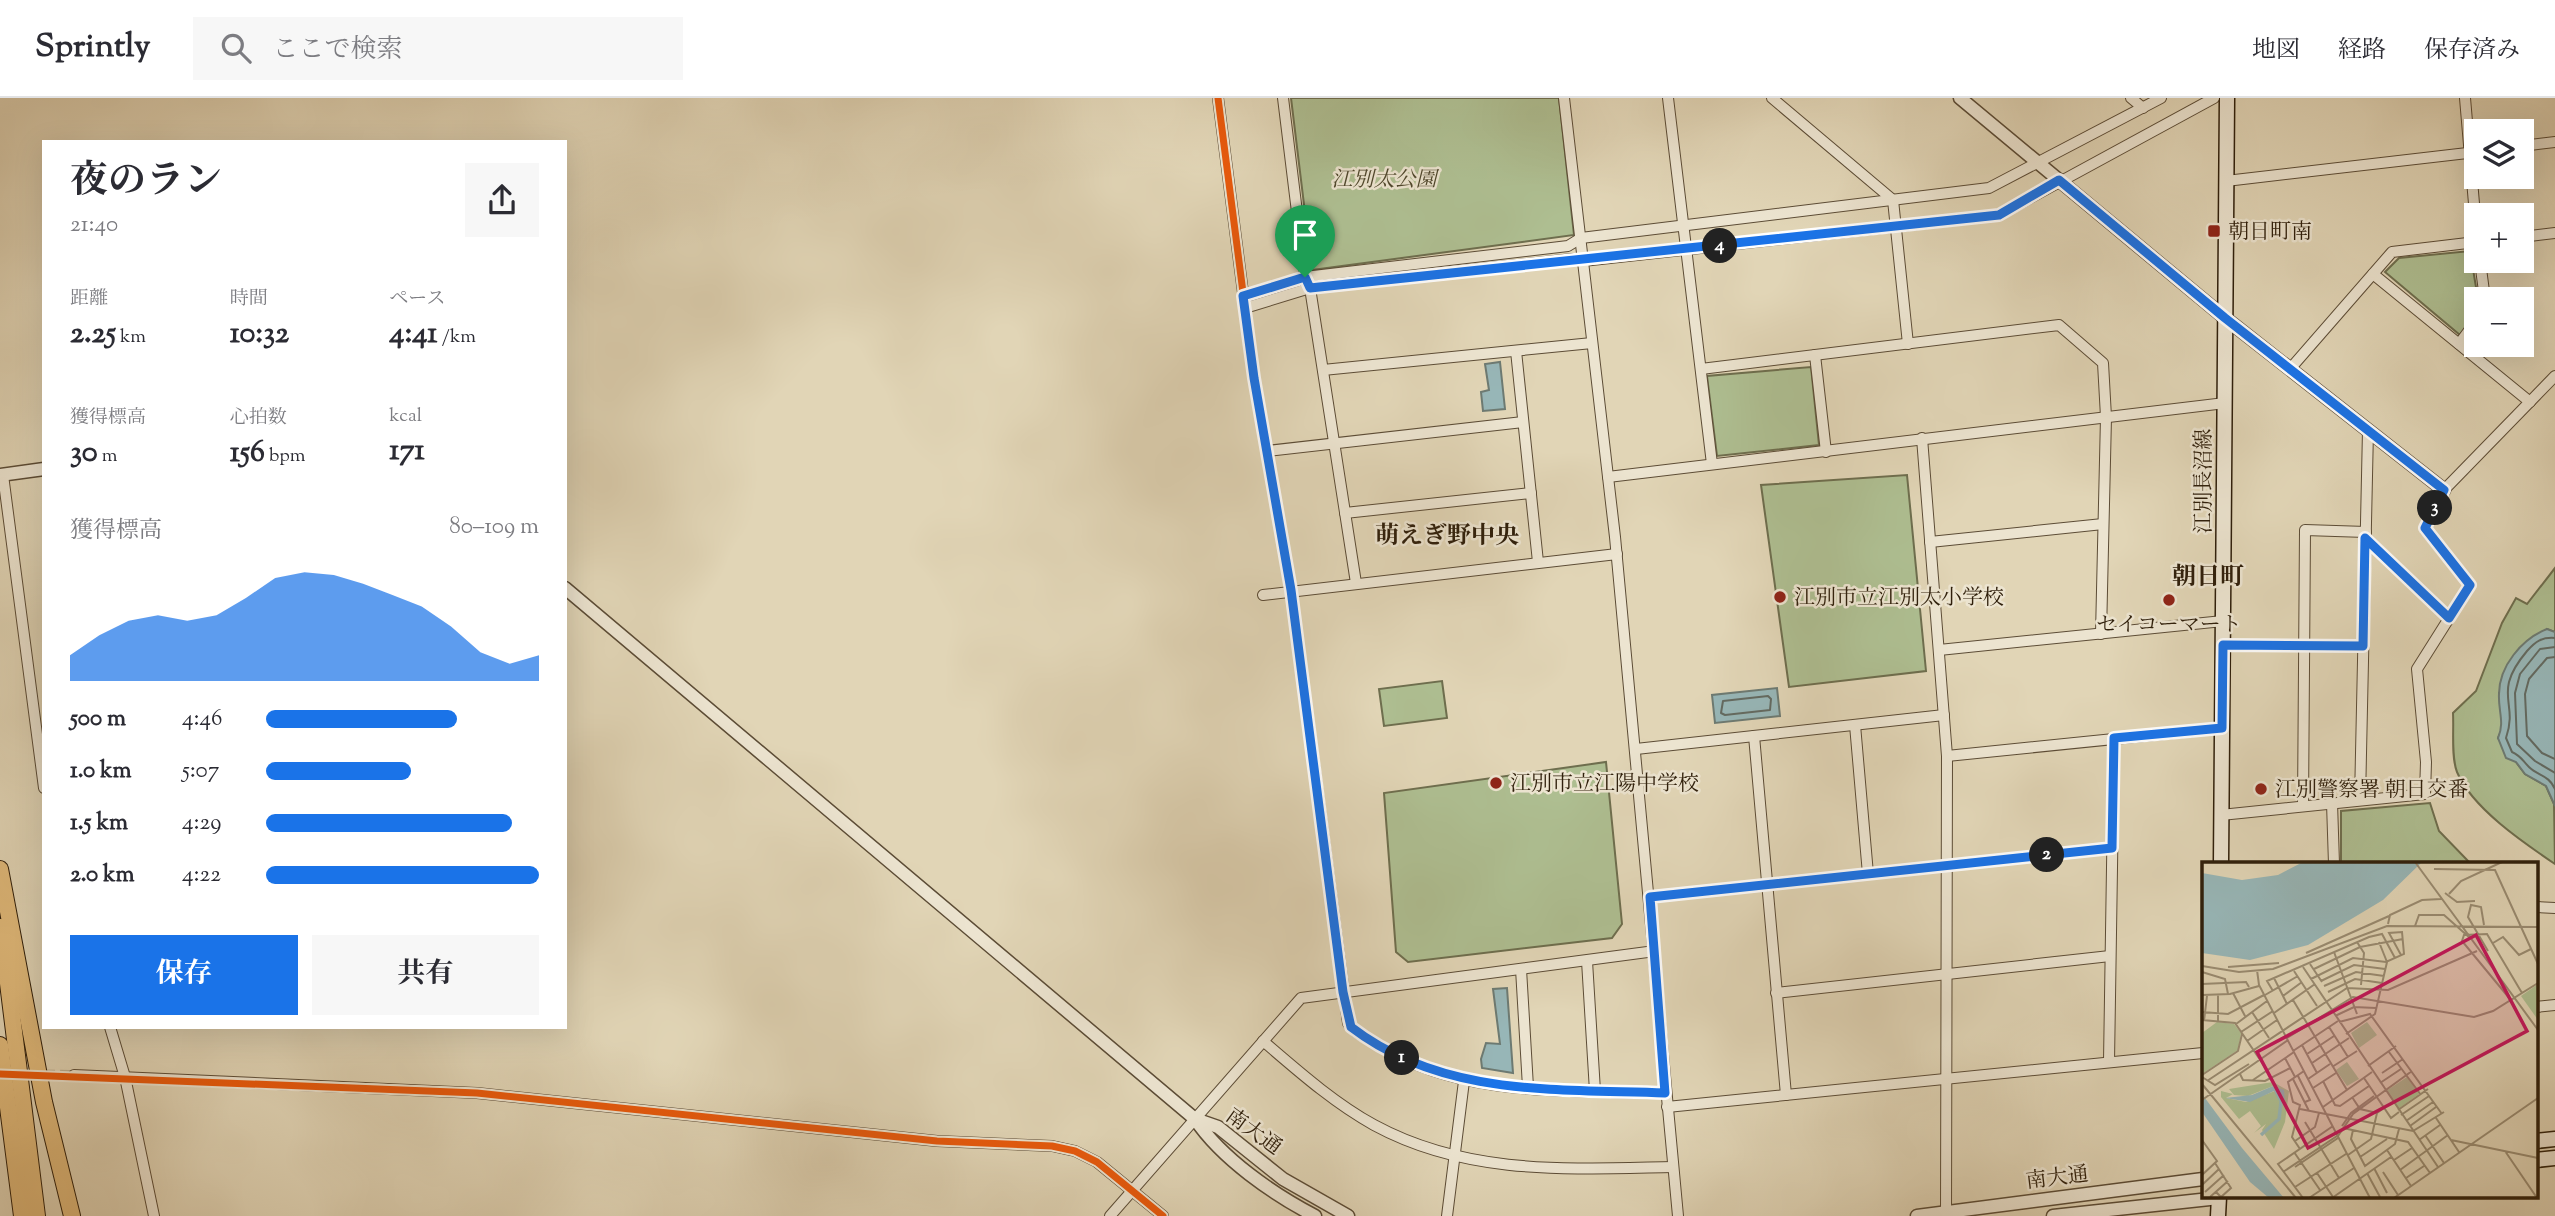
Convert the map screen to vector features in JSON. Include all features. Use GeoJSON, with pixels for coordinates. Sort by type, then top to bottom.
{"type":"FeatureCollection","features":[{"type":"Feature","properties":{"kind":"highway"},"geometry":{"type":"LineString","coordinates":[[0,869],[44,1102],[72,1216]]}},
{"type":"Feature","properties":{"kind":"highway"},"geometry":{"type":"LineString","coordinates":[[0,916],[32,1215]]}},
{"type":"Feature","properties":{"kind":"highway"},"geometry":{"type":"LineString","coordinates":[[0,1045],[32,1215]]}},
{"type":"Feature","properties":{"kind":"main road","name":"江別長沼線"},"geometry":{"type":"LineString","coordinates":[[2221,862],[2227,98]]}},
{"type":"Feature","properties":{"kind":"main road"},"geometry":{"type":"LineString","coordinates":[[2218,1216],[2222,1198]]}},
{"type":"Feature","properties":{"kind":"street"},"geometry":{"type":"LineString","coordinates":[[1218,98],[1243,296],[1266,451],[1291,590],[1348,1023],[1355,1031],[1401,1058],[1464,1081],[1528,1087],[1665,1093]]}},
{"type":"Feature","properties":{"kind":"street"},"geometry":{"type":"LineString","coordinates":[[1283,98],[1305,277],[1310,288],[1356,583]]}},
{"type":"Feature","properties":{"kind":"street"},"geometry":{"type":"LineString","coordinates":[[1564,98],[1617,554],[1678,1216]]}},
{"type":"Feature","properties":{"kind":"street"},"geometry":{"type":"LineString","coordinates":[[1668,98],[1712,464]]}},
{"type":"Feature","properties":{"kind":"street"},"geometry":{"type":"LineString","coordinates":[[1773,98],[1894,200],[1908,344]]}},
{"type":"Feature","properties":{"kind":"street"},"geometry":{"type":"LineString","coordinates":[[1960,98],[2225,318],[2444,490]]}},
{"type":"Feature","properties":{"kind":"street"},"geometry":{"type":"LineString","coordinates":[[2131,98],[2143,108]]}},
{"type":"Feature","properties":{"kind":"street"},"geometry":{"type":"LineString","coordinates":[[1243,296],[1305,277],[1568,246],[1581,238],[1989,188],[2161,98]]}},
{"type":"Feature","properties":{"kind":"street"},"geometry":{"type":"LineString","coordinates":[[1245,308],[1310,288],[1572,258],[1583,261],[1999,215],[2214,98]]}},
{"type":"Feature","properties":{"kind":"street"},"geometry":{"type":"LineString","coordinates":[[2465,98],[2468,119]]}},
{"type":"Feature","properties":{"kind":"street"},"geometry":{"type":"LineString","coordinates":[[2534,145],[2555,142]]}},
{"type":"Feature","properties":{"kind":"street"},"geometry":{"type":"LineString","coordinates":[[2227,181],[2464,153]]}},
{"type":"Feature","properties":{"kind":"street"},"geometry":{"type":"LineString","coordinates":[[2534,236],[2555,233]]}},
{"type":"Feature","properties":{"kind":"street"},"geometry":{"type":"LineString","coordinates":[[2290,369],[2392,252],[2464,243]]}},
{"type":"Feature","properties":{"kind":"street"},"geometry":{"type":"LineString","coordinates":[[2373,274],[2530,402]]}},
{"type":"Feature","properties":{"kind":"street"},"geometry":{"type":"LineString","coordinates":[[1701,369],[2059,326],[2103,363],[2106,417],[2101,634]]}},
{"type":"Feature","properties":{"kind":"street"},"geometry":{"type":"LineString","coordinates":[[2459,344],[2464,337]]}},
{"type":"Feature","properties":{"kind":"street"},"geometry":{"type":"LineString","coordinates":[[1323,370],[1592,343]]}},
{"type":"Feature","properties":{"kind":"street"},"geometry":{"type":"LineString","coordinates":[[1516,351],[1538,562]]}},
{"type":"Feature","properties":{"kind":"street"},"geometry":{"type":"LineString","coordinates":[[1815,355],[1826,452]]}},
{"type":"Feature","properties":{"kind":"street"},"geometry":{"type":"LineString","coordinates":[[2221,815],[2425,794],[2426,762],[2417,669],[2470,585],[2425,528],[2444,490],[2555,376]]}},
{"type":"Feature","properties":{"kind":"street"},"geometry":{"type":"LineString","coordinates":[[1608,477],[2225,403]]}},
{"type":"Feature","properties":{"kind":"street"},"geometry":{"type":"LineString","coordinates":[[1266,451],[1523,422]]}},
{"type":"Feature","properties":{"kind":"street"},"geometry":{"type":"LineString","coordinates":[[2360,800],[2368,430]]}},
{"type":"Feature","properties":{"kind":"street"},"geometry":{"type":"LineString","coordinates":[[1922,438],[1947,756],[1944,1079],[1946,1214]]}},
{"type":"Feature","properties":{"kind":"street"},"geometry":{"type":"LineString","coordinates":[[42,469],[2,475],[42,773]]}},
{"type":"Feature","properties":{"kind":"street"},"geometry":{"type":"LineString","coordinates":[[1345,513],[1531,493]]}},
{"type":"Feature","properties":{"kind":"street"},"geometry":{"type":"LineString","coordinates":[[1930,542],[2103,524]]}},
{"type":"Feature","properties":{"kind":"street"},"geometry":{"type":"LineString","coordinates":[[2303,806],[2305,530],[2366,535],[2449,618]]}},
{"type":"Feature","properties":{"kind":"street"},"geometry":{"type":"LineString","coordinates":[[1263,595],[1617,554]]}},
{"type":"Feature","properties":{"kind":"street"},"geometry":{"type":"LineString","coordinates":[[567,590],[1195,1119]]}},
{"type":"Feature","properties":{"kind":"street"},"geometry":{"type":"LineString","coordinates":[[1939,650],[2223,621]]}},
{"type":"Feature","properties":{"kind":"street"},"geometry":{"type":"LineString","coordinates":[[2223,645],[2363,646]]}},
{"type":"Feature","properties":{"kind":"street"},"geometry":{"type":"LineString","coordinates":[[1636,749],[1944,715]]}},
{"type":"Feature","properties":{"kind":"street"},"geometry":{"type":"LineString","coordinates":[[1856,725],[1868,874]]}},
{"type":"Feature","properties":{"kind":"street"},"geometry":{"type":"LineString","coordinates":[[1947,756],[2222,728]]}},
{"type":"Feature","properties":{"kind":"street"},"geometry":{"type":"LineString","coordinates":[[1754,736],[1786,1095]]}},
{"type":"Feature","properties":{"kind":"street"},"geometry":{"type":"LineString","coordinates":[[2109,1062],[2114,738]]}},
{"type":"Feature","properties":{"kind":"street"},"geometry":{"type":"LineString","coordinates":[[2332,803],[2334,862]]}},
{"type":"Feature","properties":{"kind":"street"},"geometry":{"type":"LineString","coordinates":[[1650,897],[2112,848]]}},
{"type":"Feature","properties":{"kind":"street"},"geometry":{"type":"LineString","coordinates":[[1110,1216],[1301,998],[1655,951]]}},
{"type":"Feature","properties":{"kind":"street"},"geometry":{"type":"LineString","coordinates":[[1776,993],[2110,956]]}},
{"type":"Feature","properties":{"kind":"street"},"geometry":{"type":"LineString","coordinates":[[1587,961],[1595,1091]]}},
{"type":"Feature","properties":{"kind":"street"},"geometry":{"type":"LineString","coordinates":[[1521,969],[1528,1087]]}},
{"type":"Feature","properties":{"kind":"street"},"geometry":{"type":"LineString","coordinates":[[2555,1005],[2555,1013]]}},
{"type":"Feature","properties":{"kind":"street"},"geometry":{"type":"LineString","coordinates":[[111,1029],[125,1077],[154,1216]]}},
{"type":"Feature","properties":{"kind":"street"},"geometry":{"type":"LineString","coordinates":[[1263,1041],[1363,1119],[1396,1137],[1454,1157],[1541,1169],[1673,1167]]}},
{"type":"Feature","properties":{"kind":"street"},"geometry":{"type":"LineString","coordinates":[[1667,1107],[2202,1053]]}},
{"type":"Feature","properties":{"kind":"street"},"geometry":{"type":"LineString","coordinates":[[74,1074],[477,1093],[937,1141],[1052,1146],[1087,1156],[1163,1216]]}},
{"type":"Feature","properties":{"kind":"street"},"geometry":{"type":"LineString","coordinates":[[1447,1216],[1464,1081]]}},
{"type":"Feature","properties":{"kind":"street","name":"南大通"},"geometry":{"type":"LineString","coordinates":[[1195,1119],[1207,1137],[1243,1167],[1315,1216]]}},
{"type":"Feature","properties":{"kind":"street","name":"南大通"},"geometry":{"type":"LineString","coordinates":[[1195,1119],[1218,1126],[1283,1179],[1348,1216]]}},
{"type":"Feature","properties":{"kind":"street","name":"南大通"},"geometry":{"type":"LineString","coordinates":[[1917,1216],[2202,1179]]}},
{"type":"Feature","properties":{"kind":"street","name":"南大通"},"geometry":{"type":"LineString","coordinates":[[2053,1216],[2213,1198]]}},
{"type":"Feature","properties":{"kind":"green space","name":"江別太公園"},"geometry":{"type":"Polygon","coordinates":[[[1291,98],[1559,98],[1574,235],[1312,270],[1291,98]]]}},
{"type":"Feature","properties":{"kind":"green space"},"geometry":{"type":"Polygon","coordinates":[[[2464,252],[2464,273],[2474,273],[2476,287],[2464,287],[2464,330],[2460,335],[2385,272],[2399,258],[2464,252]]]}},
{"type":"Feature","properties":{"kind":"green space"},"geometry":{"type":"Polygon","coordinates":[[[1811,367],[1819,445],[1717,456],[1707,376],[1811,367]]]}},
{"type":"Feature","properties":{"kind":"green space"},"geometry":{"type":"Polygon","coordinates":[[[1907,475],[1926,671],[1789,687],[1761,485],[1907,475]]]}},
{"type":"Feature","properties":{"kind":"green space"},"geometry":{"type":"Polygon","coordinates":[[[2555,568],[2555,632],[2547,629],[2499,693],[2503,727],[2498,738],[2525,774],[2546,786],[2554,804],[2555,864],[2500,824],[2474,799],[2464,785],[2454,759],[2453,713],[2476,691],[2502,623],[2516,598],[2527,604],[2555,568]]]}},
{"type":"Feature","properties":{"kind":"green space"},"geometry":{"type":"Polygon","coordinates":[[[1442,681],[1447,718],[1384,726],[1379,689],[1442,681]]]}},
{"type":"Feature","properties":{"kind":"green space"},"geometry":{"type":"Polygon","coordinates":[[[1606,762],[1622,924],[1612,938],[1408,962],[1396,952],[1384,793],[1606,762]]]}},
{"type":"Feature","properties":{"kind":"green space"},"geometry":{"type":"Polygon","coordinates":[[[2430,803],[2439,831],[2469,862],[2341,862],[2341,811],[2430,803]]]}},
{"type":"Feature","properties":{"kind":"water"},"geometry":{"type":"Polygon","coordinates":[[[1500,362],[1505,409],[1483,411],[1481,392],[1489,390],[1485,364],[1500,362]]]}},
{"type":"Feature","properties":{"kind":"water"},"geometry":{"type":"Polygon","coordinates":[[[2547,629],[2555,632],[2555,806],[2546,786],[2525,774],[2516,762],[2506,758],[2498,738],[2501,722],[2499,694],[2503,673],[2514,655],[2529,639],[2547,629]]]}},
{"type":"Feature","properties":{"kind":"water"},"geometry":{"type":"Polygon","coordinates":[[[1777,688],[1780,716],[1715,723],[1712,695],[1777,688]]]}},
{"type":"Feature","properties":{"kind":"water"},"geometry":{"type":"Polygon","coordinates":[[[1507,988],[1513,1073],[1482,1068],[1481,1059],[1486,1043],[1500,1044],[1493,989],[1507,988]]]}},
{"type":"Feature","properties":{"kind":"tunnel"},"geometry":{"type":"LineString","coordinates":[[15,1074],[74,1075]]}},
{"type":"Feature","properties":{"kind":"cycle path"},"geometry":{"type":"LineString","coordinates":[[1218,98],[1254,378],[1291,590],[1348,1023],[1378,1045],[1411,1062],[1481,1083],[1517,1088],[1665,1093]]}},
{"type":"Feature","properties":{"kind":"cycle path"},"geometry":{"type":"LineString","coordinates":[[0,1074],[477,1093],[937,1141],[1052,1146],[1075,1151],[1097,1162],[1163,1216]]}},
{"type":"Feature","properties":{"kind":"place","name":"朝日町南"},"geometry":{"type":"Point","coordinates":[2214,231]}},
{"type":"Feature","properties":{"kind":"place","name":"江別市立江別太小学校"},"geometry":{"type":"Point","coordinates":[1780,597]}},
{"type":"Feature","properties":{"kind":"place","name":"セイコーマート"},"geometry":{"type":"Point","coordinates":[2169,600]}},
{"type":"Feature","properties":{"kind":"place","name":"江別市立江陽中学校"},"geometry":{"type":"Point","coordinates":[1496,783]}},
{"type":"Feature","properties":{"kind":"place","name":"江別警察署 朝日交番"},"geometry":{"type":"Point","coordinates":[2261,789]}},
{"type":"Feature","properties":{"kind":"district","name":"萌えぎ野中央"},"geometry":{"type":"Point","coordinates":[1447,535]}},
{"type":"Feature","properties":{"kind":"district","name":"朝日町"},"geometry":{"type":"Point","coordinates":[2208,576]}},
{"type":"Feature","properties":{"kind":"route"},"geometry":{"type":"LineString","coordinates":[[2059,180],[2225,318],[2444,490],[2425,528],[2470,585],[2449,618],[2365,538],[2363,646],[2223,645],[2222,728],[2114,738],[2112,848],[1650,897],[1665,1093],[1555,1089],[1464,1081],[1401,1058],[1355,1031],[1348,1023],[1291,590],[1254,378],[1243,296],[1305,277],[1310,288],[1572,258],[1583,261],[1999,215],[2059,180]]}}]}
